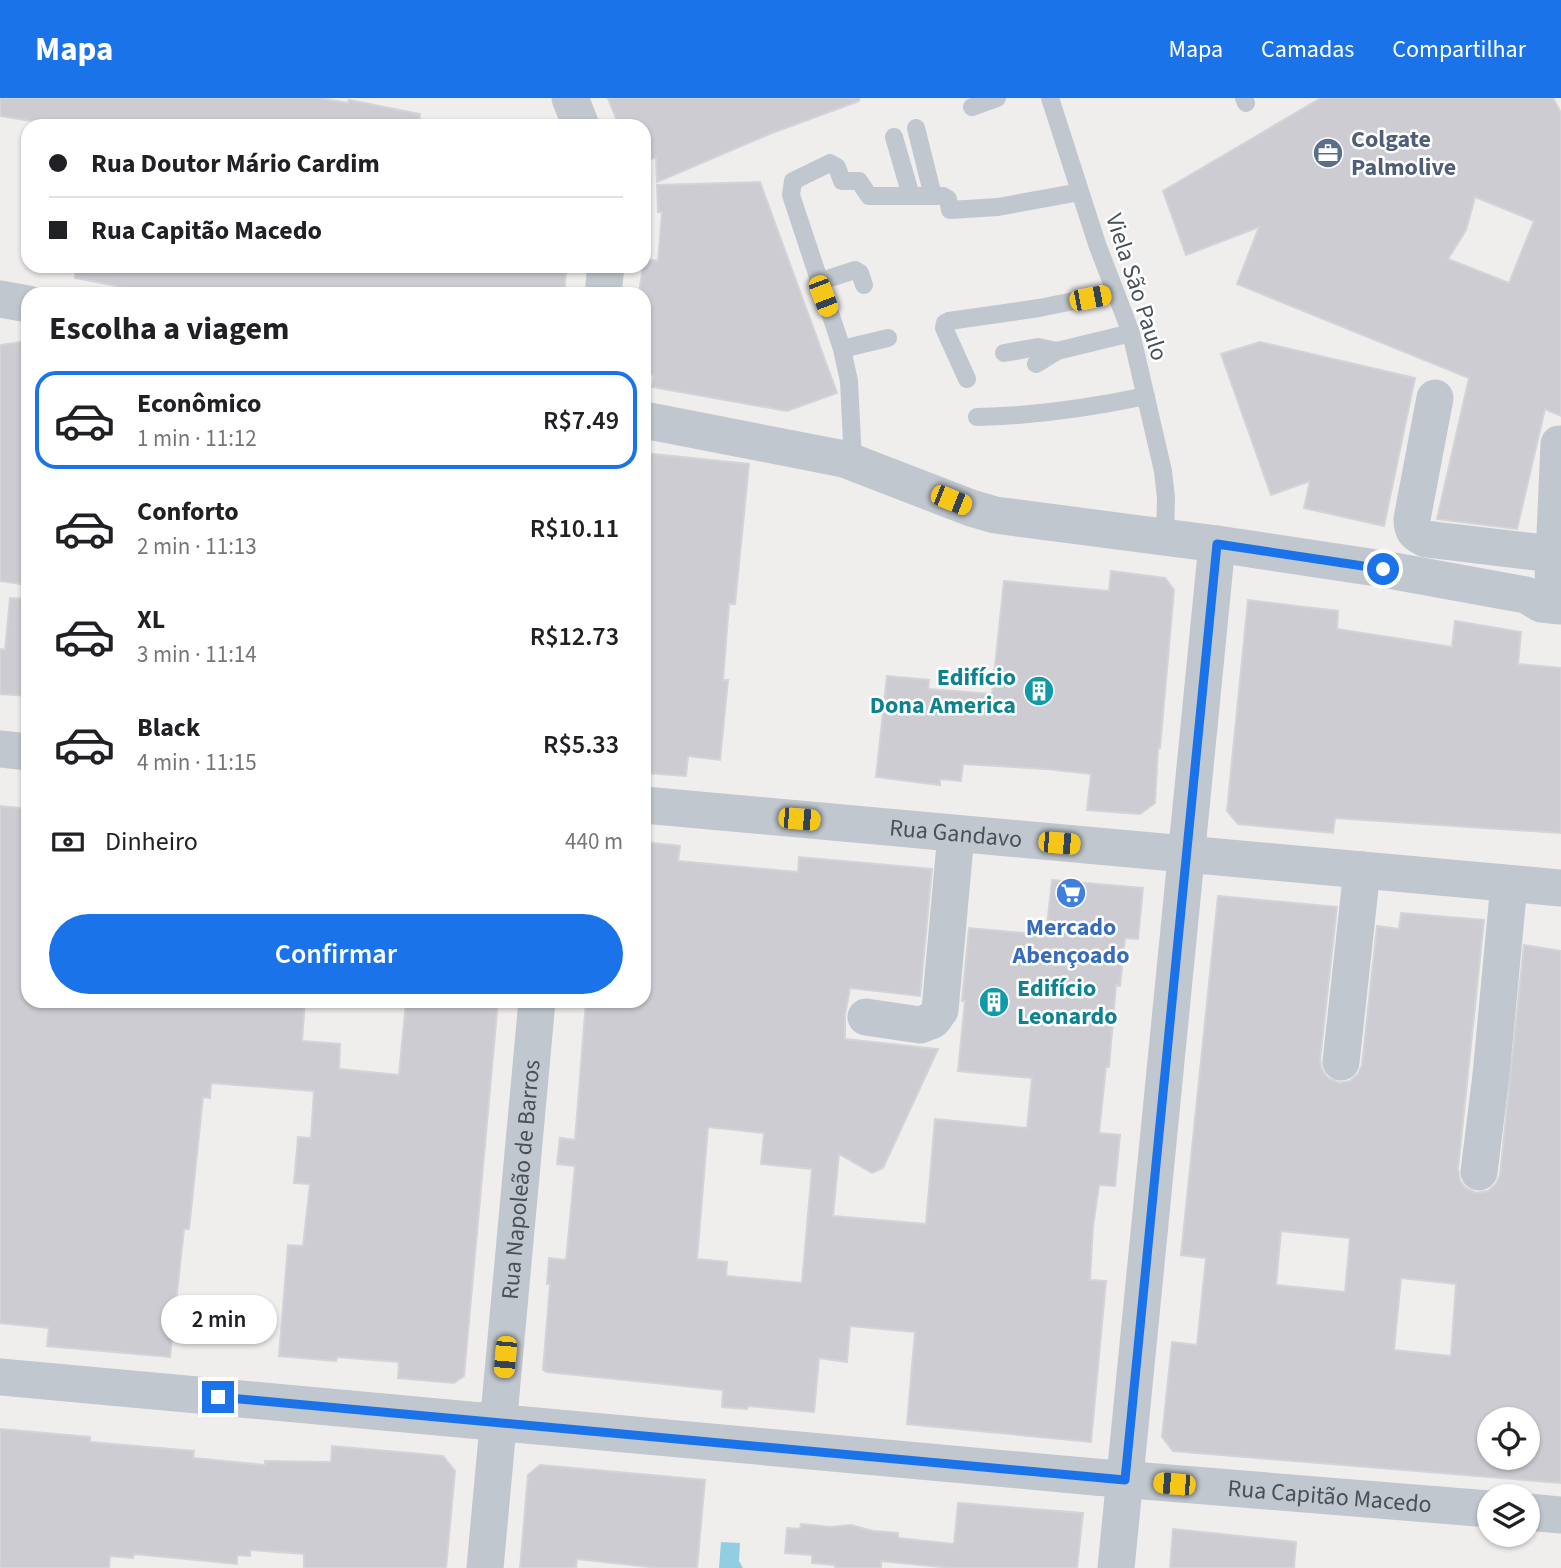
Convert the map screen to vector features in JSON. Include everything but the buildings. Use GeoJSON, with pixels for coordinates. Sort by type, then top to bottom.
{"type":"FeatureCollection","features":[{"type":"Feature","properties":{"kind":"street"},"geometry":{"type":"LineString","coordinates":[[570,98],[578,119]]}},
{"type":"Feature","properties":{"kind":"street"},"geometry":{"type":"LineString","coordinates":[[0,299],[21,303]]}},
{"type":"Feature","properties":{"kind":"street"},"geometry":{"type":"LineString","coordinates":[[1435,398],[1412,519],[1412,528],[1416,535],[1557,554]]}},
{"type":"Feature","properties":{"kind":"street"},"geometry":{"type":"LineString","coordinates":[[651,421],[811,450],[853,462],[995,515],[1217,544],[1550,598],[1557,554],[1559,444]]}},
{"type":"Feature","properties":{"kind":"street"},"geometry":{"type":"LineString","coordinates":[[1116,1568],[1217,544]]}},
{"type":"Feature","properties":{"kind":"street"},"geometry":{"type":"LineString","coordinates":[[0,749],[21,751]]}},
{"type":"Feature","properties":{"kind":"street","name":"Rua Gandavo"},"geometry":{"type":"LineString","coordinates":[[651,806],[1561,888]]}},
{"type":"Feature","properties":{"kind":"street"},"geometry":{"type":"LineString","coordinates":[[866,1017],[920,1025],[933,1020],[940,1010],[956,834]]}},
{"type":"Feature","properties":{"kind":"street"},"geometry":{"type":"LineString","coordinates":[[1341,1062],[1362,870]]}},
{"type":"Feature","properties":{"kind":"street"},"geometry":{"type":"LineString","coordinates":[[1479,1172],[1509,884]]}},
{"type":"Feature","properties":{"kind":"street","name":"Rua Napoleão de Barros"},"geometry":{"type":"LineString","coordinates":[[485,1568],[536,1008]]}},
{"type":"Feature","properties":{"kind":"street","name":"Rua Capitão Macedo"},"geometry":{"type":"LineString","coordinates":[[0,1377],[1125,1480],[1477,1508]]}},
{"type":"Feature","properties":{"kind":"street"},"geometry":{"type":"LineString","coordinates":[[1540,1513],[1561,1515]]}},
{"type":"Feature","properties":{"kind":"lane"},"geometry":{"type":"LineString","coordinates":[[972,107],[997,98]]}},
{"type":"Feature","properties":{"kind":"lane","name":"Viela São Paulo"},"geometry":{"type":"LineString","coordinates":[[1050,98],[1114,293],[1131,333],[1163,471],[1166,498],[1165,537]]}},
{"type":"Feature","properties":{"kind":"lane"},"geometry":{"type":"LineString","coordinates":[[916,128],[933,196]]}},
{"type":"Feature","properties":{"kind":"lane"},"geometry":{"type":"LineString","coordinates":[[894,136],[911,196]]}},
{"type":"Feature","properties":{"kind":"lane"},"geometry":{"type":"LineString","coordinates":[[853,462],[849,381],[842,349],[793,204],[791,184],[796,178],[830,163],[837,167],[842,181],[859,181],[869,195],[946,197],[952,210],[998,207],[1080,192]]}},
{"type":"Feature","properties":{"kind":"lane"},"geometry":{"type":"LineString","coordinates":[[818,282],[855,270],[860,273],[864,285]]}},
{"type":"Feature","properties":{"kind":"lane"},"geometry":{"type":"LineString","coordinates":[[967,379],[944,328],[948,321],[1039,308],[1114,293]]}},
{"type":"Feature","properties":{"kind":"lane"},"geometry":{"type":"LineString","coordinates":[[1037,364],[1057,351],[1131,333]]}},
{"type":"Feature","properties":{"kind":"lane"},"geometry":{"type":"LineString","coordinates":[[842,349],[888,338]]}},
{"type":"Feature","properties":{"kind":"lane"},"geometry":{"type":"LineString","coordinates":[[1004,353],[1038,347],[1057,351]]}},
{"type":"Feature","properties":{"kind":"lane"},"geometry":{"type":"LineString","coordinates":[[977,416],[1020,416],[1083,409],[1146,396]]}},
{"type":"Feature","properties":{"kind":"water"},"geometry":{"type":"Polygon","coordinates":[[[721,1542],[740,1543],[739,1561],[743,1568],[719,1568],[721,1542]]]}},
{"type":"Feature","properties":{"kind":"place","name":"Colgate Palmolive"},"geometry":{"type":"Point","coordinates":[1328,153]}},
{"type":"Feature","properties":{"kind":"place","name":"Edifício Dona America"},"geometry":{"type":"Point","coordinates":[1039,691]}},
{"type":"Feature","properties":{"kind":"place","name":"Mercado Abençoado"},"geometry":{"type":"Point","coordinates":[1071,893]}},
{"type":"Feature","properties":{"kind":"place","name":"Edifício Leonardo"},"geometry":{"type":"Point","coordinates":[994,1002]}},
{"type":"Feature","properties":{"kind":"route"},"geometry":{"type":"LineString","coordinates":[[218,1397],[1125,1480],[1217,544],[1383,569]]}}]}
